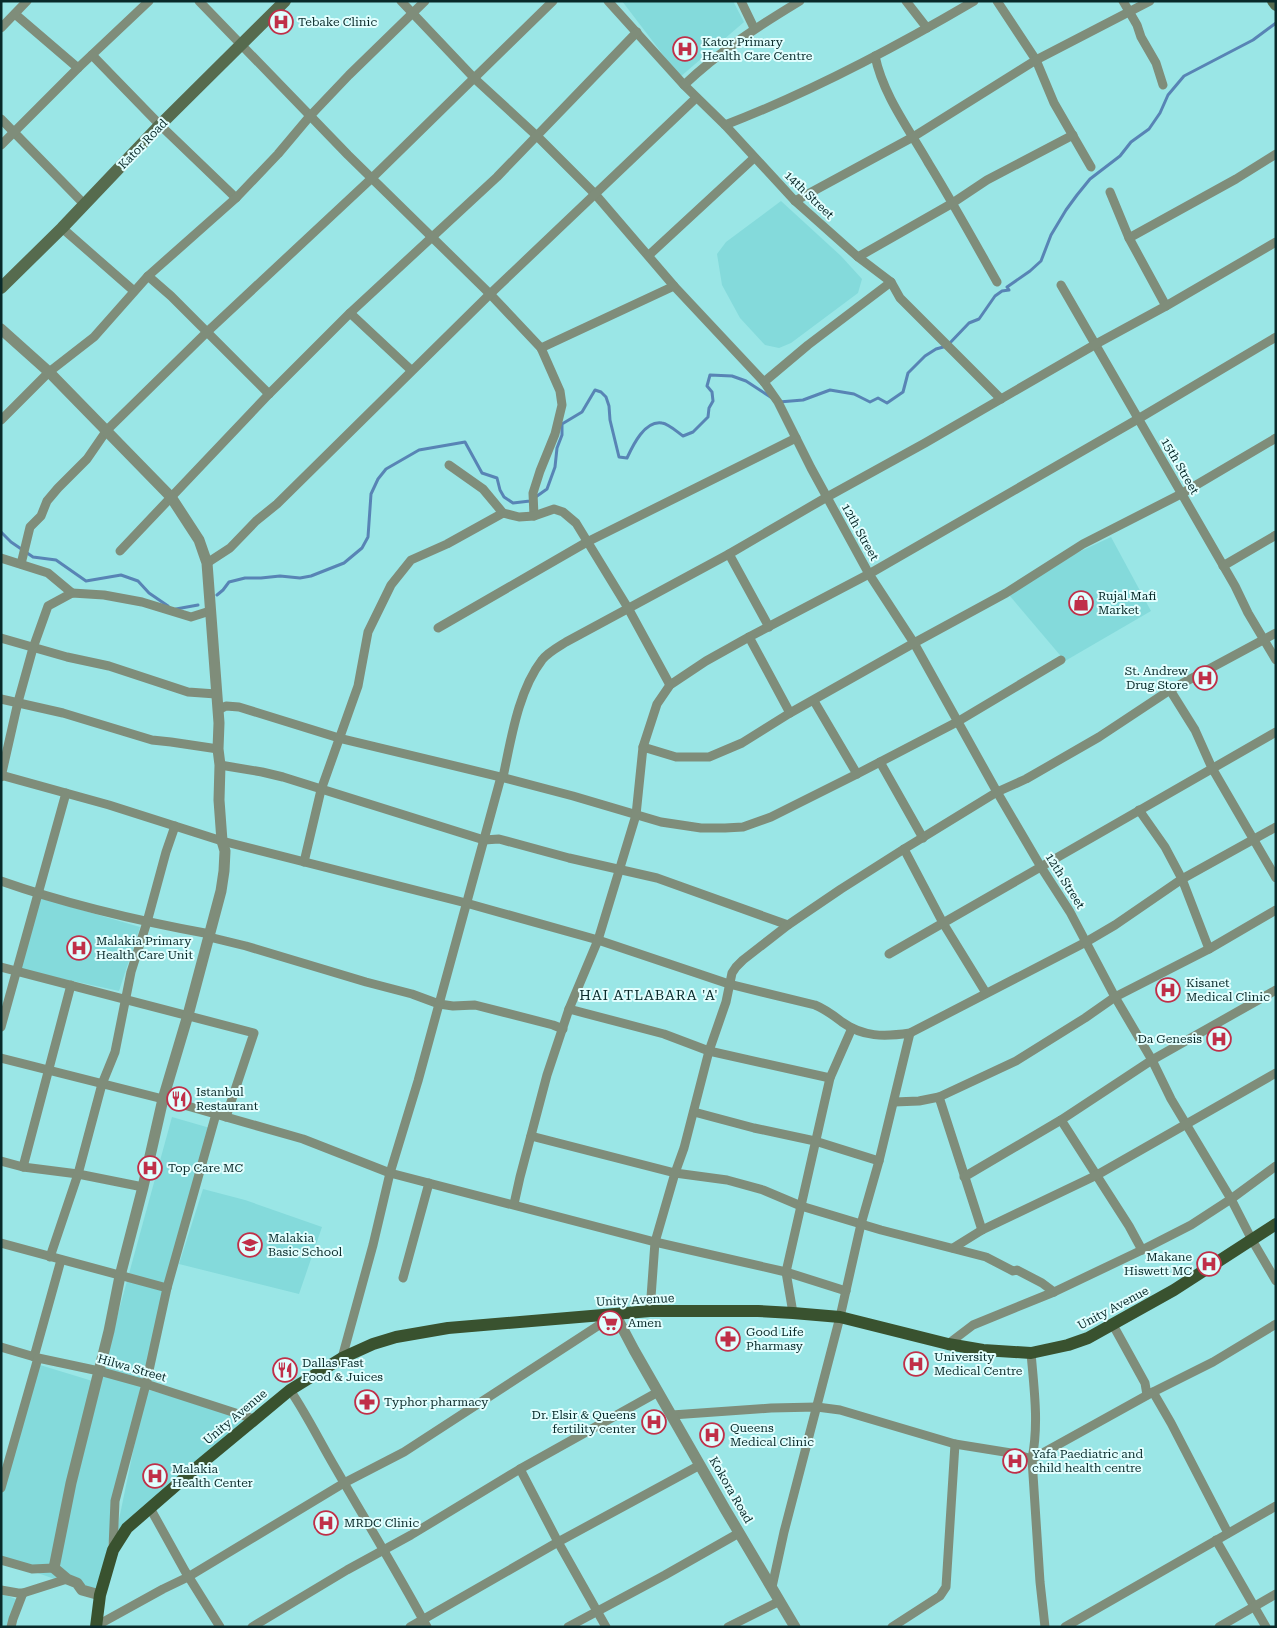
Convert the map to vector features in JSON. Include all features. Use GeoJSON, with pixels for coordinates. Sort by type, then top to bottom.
{"type":"FeatureCollection","features":[{"type":"Feature","properties":{"kind":"main road","name":"Kator Road"},"geometry":{"type":"LineString","coordinates":[[1,288],[285,1]]}},
{"type":"Feature","properties":{"kind":"main road"},"geometry":{"type":"LineString","coordinates":[[1273,1],[1276,6]]}},
{"type":"Feature","properties":{"kind":"main road","name":"Unity Avenue"},"geometry":{"type":"LineString","coordinates":[[96,1627],[100,1595],[113,1550],[127,1528],[290,1390],[342,1358],[373,1344],[396,1337],[439,1330],[650,1311],[793,1313],[840,1317],[948,1344],[983,1350],[1031,1353],[1068,1345],[1088,1338],[1174,1290],[1276,1224]]}},
{"type":"Feature","properties":{"kind":"street"},"geometry":{"type":"LineString","coordinates":[[1,146],[78,68],[149,1]]}},
{"type":"Feature","properties":{"kind":"street"},"geometry":{"type":"LineString","coordinates":[[199,1],[310,116],[490,294],[541,348],[560,391],[562,405],[555,434],[533,493],[534,516]]}},
{"type":"Feature","properties":{"kind":"street","name":"12th Street"},"geometry":{"type":"LineString","coordinates":[[401,1],[475,79],[538,137],[595,194],[674,286],[764,382],[778,402],[869,574],[914,643],[997,792],[1070,912],[1171,1098],[1231,1199],[1276,1281]]}},
{"type":"Feature","properties":{"kind":"street"},"geometry":{"type":"LineString","coordinates":[[1,420],[49,372],[94,336],[148,276],[236,198],[348,75],[425,1]]}},
{"type":"Feature","properties":{"kind":"street"},"geometry":{"type":"LineString","coordinates":[[20,564],[30,527],[41,516],[47,501],[58,488],[87,460],[107,430],[207,332],[475,79],[553,1]]}},
{"type":"Feature","properties":{"kind":"street","name":"14th Street"},"geometry":{"type":"LineString","coordinates":[[608,1],[696,98],[725,125],[795,201],[858,257],[891,282],[900,298],[1001,399]]}},
{"type":"Feature","properties":{"kind":"street"},"geometry":{"type":"LineString","coordinates":[[741,1],[754,28]]}},
{"type":"Feature","properties":{"kind":"street"},"geometry":{"type":"LineString","coordinates":[[684,85],[716,56],[754,28],[800,1]]}},
{"type":"Feature","properties":{"kind":"street"},"geometry":{"type":"LineString","coordinates":[[906,1],[927,28]]}},
{"type":"Feature","properties":{"kind":"street"},"geometry":{"type":"LineString","coordinates":[[725,125],[772,106],[875,56],[974,1]]}},
{"type":"Feature","properties":{"kind":"street"},"geometry":{"type":"LineString","coordinates":[[997,1],[1036,60],[1054,103],[1091,167]]}},
{"type":"Feature","properties":{"kind":"street"},"geometry":{"type":"LineString","coordinates":[[1123,1],[1156,63],[1163,85]]}},
{"type":"Feature","properties":{"kind":"street"},"geometry":{"type":"LineString","coordinates":[[795,201],[842,177],[913,136],[1036,60],[1150,1]]}},
{"type":"Feature","properties":{"kind":"street"},"geometry":{"type":"LineString","coordinates":[[1,28],[19,6],[78,68]]}},
{"type":"Feature","properties":{"kind":"street"},"geometry":{"type":"LineString","coordinates":[[120,551],[269,394],[350,313],[538,137],[637,32]]}},
{"type":"Feature","properties":{"kind":"street"},"geometry":{"type":"LineString","coordinates":[[92,56],[160,126],[236,198]]}},
{"type":"Feature","properties":{"kind":"street"},"geometry":{"type":"LineString","coordinates":[[875,56],[877,68],[886,90],[901,119],[913,136],[997,282]]}},
{"type":"Feature","properties":{"kind":"street"},"geometry":{"type":"LineString","coordinates":[[207,563],[230,548],[256,521],[277,504],[490,294],[696,98]]}},
{"type":"Feature","properties":{"kind":"street"},"geometry":{"type":"LineString","coordinates":[[1,118],[85,205]]}},
{"type":"Feature","properties":{"kind":"street"},"geometry":{"type":"LineString","coordinates":[[858,257],[952,204],[987,180],[1073,135]]}},
{"type":"Feature","properties":{"kind":"street"},"geometry":{"type":"LineString","coordinates":[[1129,238],[1236,179],[1276,154]]}},
{"type":"Feature","properties":{"kind":"street"},"geometry":{"type":"LineString","coordinates":[[649,255],[754,158]]}},
{"type":"Feature","properties":{"kind":"street"},"geometry":{"type":"LineString","coordinates":[[1110,192],[1129,238],[1166,306]]}},
{"type":"Feature","properties":{"kind":"street"},"geometry":{"type":"LineString","coordinates":[[62,228],[134,291]]}},
{"type":"Feature","properties":{"kind":"street"},"geometry":{"type":"LineString","coordinates":[[342,1358],[373,1245],[390,1173],[439,1004],[501,777],[504,777],[516,716],[530,680],[542,659],[566,642],[729,554],[1276,242]]}},
{"type":"Feature","properties":{"kind":"street"},"geometry":{"type":"LineString","coordinates":[[148,276],[269,394]]}},
{"type":"Feature","properties":{"kind":"street"},"geometry":{"type":"LineString","coordinates":[[764,382],[808,345],[891,282]]}},
{"type":"Feature","properties":{"kind":"street","name":"15th Street"},"geometry":{"type":"LineString","coordinates":[[1061,285],[1276,660]]}},
{"type":"Feature","properties":{"kind":"street"},"geometry":{"type":"LineString","coordinates":[[541,348],[674,286]]}},
{"type":"Feature","properties":{"kind":"street"},"geometry":{"type":"LineString","coordinates":[[350,313],[412,370]]}},
{"type":"Feature","properties":{"kind":"street"},"geometry":{"type":"LineString","coordinates":[[1,329],[49,372],[171,497],[199,540],[207,563],[219,723],[218,749],[222,841],[225,851],[224,870],[209,936],[163,1099],[143,1188],[120,1276],[109,1331],[71,1483],[54,1568]]}},
{"type":"Feature","properties":{"kind":"street"},"geometry":{"type":"LineString","coordinates":[[514,1204],[547,1075],[569,1009],[598,940],[636,815],[643,747],[657,704],[670,685],[706,661],[869,574],[1276,337]]}},
{"type":"Feature","properties":{"kind":"street"},"geometry":{"type":"LineString","coordinates":[[438,628],[587,542],[796,438]]}},
{"type":"Feature","properties":{"kind":"street"},"geometry":{"type":"LineString","coordinates":[[643,747],[676,756],[709,757],[742,743],[790,713],[1006,593],[1083,544],[1182,494],[1276,438]]}},
{"type":"Feature","properties":{"kind":"street"},"geometry":{"type":"LineString","coordinates":[[449,465],[483,489],[503,512],[519,517],[534,516],[554,509],[563,512],[576,523],[628,608],[670,685]]}},
{"type":"Feature","properties":{"kind":"street"},"geometry":{"type":"LineString","coordinates":[[304,862],[321,790],[358,686],[368,632],[391,585],[411,560],[447,544],[503,512]]}},
{"type":"Feature","properties":{"kind":"street"},"geometry":{"type":"LineString","coordinates":[[1223,566],[1276,535]]}},
{"type":"Feature","properties":{"kind":"street"},"geometry":{"type":"LineString","coordinates":[[729,554],[769,627]]}},
{"type":"Feature","properties":{"kind":"street"},"geometry":{"type":"LineString","coordinates":[[1,558],[48,573],[72,593]]}},
{"type":"Feature","properties":{"kind":"street"},"geometry":{"type":"LineString","coordinates":[[210,612],[191,617],[142,602],[104,594],[72,593],[48,606],[33,648],[18,702],[1,776],[66,793],[222,841],[466,903],[598,940],[729,984],[824,1008],[852,1028],[879,1036],[910,1033],[1086,942],[1115,925],[1182,879],[1276,827]]}},
{"type":"Feature","properties":{"kind":"street"},"geometry":{"type":"LineString","coordinates":[[650,1311],[656,1242],[694,1112],[709,1051],[726,1002],[732,973],[743,960],[841,889],[904,849],[997,792],[1026,779],[1091,742],[1170,690],[1276,633]]}},
{"type":"Feature","properties":{"kind":"street"},"geometry":{"type":"LineString","coordinates":[[749,637],[790,713]]}},
{"type":"Feature","properties":{"kind":"street"},"geometry":{"type":"LineString","coordinates":[[1,638],[33,648],[109,666],[188,692],[216,694]]}},
{"type":"Feature","properties":{"kind":"street"},"geometry":{"type":"LineString","coordinates":[[218,710],[226,706],[239,707],[339,738],[501,777],[661,822],[701,828],[743,827],[771,817],[957,722],[1061,660]]}},
{"type":"Feature","properties":{"kind":"street"},"geometry":{"type":"LineString","coordinates":[[1170,690],[1195,730],[1212,768],[1276,878]]}},
{"type":"Feature","properties":{"kind":"street"},"geometry":{"type":"LineString","coordinates":[[1,698],[63,713],[152,740],[218,749]]}},
{"type":"Feature","properties":{"kind":"street"},"geometry":{"type":"LineString","coordinates":[[814,701],[857,774]]}},
{"type":"Feature","properties":{"kind":"street"},"geometry":{"type":"LineString","coordinates":[[889,954],[1276,732]]}},
{"type":"Feature","properties":{"kind":"street"},"geometry":{"type":"LineString","coordinates":[[880,762],[923,838]]}},
{"type":"Feature","properties":{"kind":"street"},"geometry":{"type":"LineString","coordinates":[[220,765],[262,772],[484,840],[499,839],[569,858],[657,878],[788,926]]}},
{"type":"Feature","properties":{"kind":"street"},"geometry":{"type":"LineString","coordinates":[[1,1027],[66,793]]}},
{"type":"Feature","properties":{"kind":"street"},"geometry":{"type":"LineString","coordinates":[[1139,810],[1164,847],[1182,879],[1209,949]]}},
{"type":"Feature","properties":{"kind":"street"},"geometry":{"type":"LineString","coordinates":[[50,1257],[78,1174],[102,1084],[115,1052],[124,999],[131,972],[175,826]]}},
{"type":"Feature","properties":{"kind":"street"},"geometry":{"type":"LineString","coordinates":[[904,849],[942,923],[986,993]]}},
{"type":"Feature","properties":{"kind":"street"},"geometry":{"type":"LineString","coordinates":[[1,881],[38,894],[246,946],[412,994],[439,1004],[453,1006],[475,1005],[563,1029]]}},
{"type":"Feature","properties":{"kind":"street"},"geometry":{"type":"LineString","coordinates":[[894,1102],[919,1101],[939,1097],[1016,1061],[1086,1018],[1115,997],[1209,949],[1276,910]]}},
{"type":"Feature","properties":{"kind":"street"},"geometry":{"type":"LineString","coordinates":[[1,967],[254,1033],[226,1117]]}},
{"type":"Feature","properties":{"kind":"street"},"geometry":{"type":"LineString","coordinates":[[23,1168],[47,1070],[71,985]]}},
{"type":"Feature","properties":{"kind":"street"},"geometry":{"type":"LineString","coordinates":[[964,1177],[1061,1120],[1152,1060],[1276,990]]}},
{"type":"Feature","properties":{"kind":"street"},"geometry":{"type":"LineString","coordinates":[[569,1009],[664,1034],[709,1051],[830,1078]]}},
{"type":"Feature","properties":{"kind":"street"},"geometry":{"type":"LineString","coordinates":[[793,1313],[786,1272],[830,1078],[852,1028]]}},
{"type":"Feature","properties":{"kind":"street"},"geometry":{"type":"LineString","coordinates":[[772,1587],[784,1532],[840,1317],[861,1224],[879,1161],[910,1033]]}},
{"type":"Feature","properties":{"kind":"street"},"geometry":{"type":"LineString","coordinates":[[1,1058],[163,1099],[303,1138],[390,1173],[656,1242],[786,1272],[846,1291]]}},
{"type":"Feature","properties":{"kind":"street"},"geometry":{"type":"LineString","coordinates":[[953,1248],[982,1230],[1097,1175],[1276,1073]]}},
{"type":"Feature","properties":{"kind":"street"},"geometry":{"type":"LineString","coordinates":[[939,1097],[982,1230]]}},
{"type":"Feature","properties":{"kind":"street"},"geometry":{"type":"LineString","coordinates":[[694,1112],[754,1128],[816,1141],[879,1161]]}},
{"type":"Feature","properties":{"kind":"street"},"geometry":{"type":"LineString","coordinates":[[113,1550],[115,1500],[146,1384],[166,1288],[216,1114]]}},
{"type":"Feature","properties":{"kind":"street"},"geometry":{"type":"LineString","coordinates":[[1061,1120],[1129,1226],[1142,1250]]}},
{"type":"Feature","properties":{"kind":"street"},"geometry":{"type":"LineString","coordinates":[[531,1136],[675,1173],[726,1180],[763,1190],[802,1206],[861,1224],[986,1257],[1042,1282],[1054,1292]]}},
{"type":"Feature","properties":{"kind":"street"},"geometry":{"type":"LineString","coordinates":[[1,1161],[23,1168],[78,1174],[143,1188]]}},
{"type":"Feature","properties":{"kind":"street"},"geometry":{"type":"LineString","coordinates":[[948,1344],[973,1325],[1054,1292],[1191,1225],[1276,1166]]}},
{"type":"Feature","properties":{"kind":"street"},"geometry":{"type":"LineString","coordinates":[[403,1278],[429,1183]]}},
{"type":"Feature","properties":{"kind":"street"},"geometry":{"type":"LineString","coordinates":[[1,1244],[166,1288]]}},
{"type":"Feature","properties":{"kind":"street"},"geometry":{"type":"LineString","coordinates":[[1,1488],[4,1468],[62,1260]]}},
{"type":"Feature","properties":{"kind":"street"},"geometry":{"type":"LineString","coordinates":[[96,1627],[188,1577],[344,1483],[404,1452],[615,1314]]}},
{"type":"Feature","properties":{"kind":"street","name":"Kokora Road"},"geometry":{"type":"LineString","coordinates":[[615,1314],[658,1392],[795,1627]]}},
{"type":"Feature","properties":{"kind":"street"},"geometry":{"type":"LineString","coordinates":[[1112,1324],[1150,1393],[1171,1423],[1228,1534]]}},
{"type":"Feature","properties":{"kind":"street"},"geometry":{"type":"LineString","coordinates":[[672,1415],[771,1408],[817,1407],[840,1410],[955,1444],[1032,1458],[1150,1393],[1213,1362],[1276,1324]]}},
{"type":"Feature","properties":{"kind":"street","name":"Hilwa Street"},"geometry":{"type":"LineString","coordinates":[[1,1346],[36,1357],[146,1384],[254,1419]]}},
{"type":"Feature","properties":{"kind":"street"},"geometry":{"type":"LineString","coordinates":[[1031,1353],[1036,1439],[1032,1458],[1045,1627]]}},
{"type":"Feature","properties":{"kind":"street"},"geometry":{"type":"LineString","coordinates":[[290,1390],[425,1623]]}},
{"type":"Feature","properties":{"kind":"street"},"geometry":{"type":"LineString","coordinates":[[252,1627],[347,1570],[384,1551],[520,1469],[658,1392]]}},
{"type":"Feature","properties":{"kind":"street"},"geometry":{"type":"LineString","coordinates":[[892,1627],[940,1596],[946,1587],[955,1444]]}},
{"type":"Feature","properties":{"kind":"street"},"geometry":{"type":"LineString","coordinates":[[410,1627],[425,1623],[558,1542],[700,1465]]}},
{"type":"Feature","properties":{"kind":"street"},"geometry":{"type":"LineString","coordinates":[[520,1469],[558,1542],[606,1627]]}},
{"type":"Feature","properties":{"kind":"street"},"geometry":{"type":"LineString","coordinates":[[1065,1627],[1276,1506]]}},
{"type":"Feature","properties":{"kind":"street"},"geometry":{"type":"LineString","coordinates":[[150,1508],[188,1577],[220,1627]]}},
{"type":"Feature","properties":{"kind":"street"},"geometry":{"type":"LineString","coordinates":[[568,1627],[739,1532]]}},
{"type":"Feature","properties":{"kind":"street"},"geometry":{"type":"LineString","coordinates":[[1216,1540],[1266,1627]]}},
{"type":"Feature","properties":{"kind":"street"},"geometry":{"type":"LineString","coordinates":[[1,1560],[32,1569],[54,1568],[67,1579],[77,1583],[82,1590],[100,1595]]}},
{"type":"Feature","properties":{"kind":"street"},"geometry":{"type":"LineString","coordinates":[[1,1590],[23,1593],[67,1579]]}},
{"type":"Feature","properties":{"kind":"street"},"geometry":{"type":"LineString","coordinates":[[11,1627],[23,1593]]}},
{"type":"Feature","properties":{"kind":"street"},"geometry":{"type":"LineString","coordinates":[[1219,1627],[1276,1594]]}},
{"type":"Feature","properties":{"kind":"street"},"geometry":{"type":"LineString","coordinates":[[728,1627],[780,1601]]}},
{"type":"Feature","properties":{"kind":"shaded area","name":"Kator Primary Health Care Centre"},"geometry":{"type":"Polygon","coordinates":[[[622,1],[733,1],[744,22],[680,77],[622,1]]]}},
{"type":"Feature","properties":{"kind":"shaded area"},"geometry":{"type":"Polygon","coordinates":[[[781,201],[841,256],[862,279],[858,293],[791,343],[779,348],[765,345],[740,318],[722,285],[717,254],[726,242],[781,201]]]}},
{"type":"Feature","properties":{"kind":"shaded area","name":"Rujal Mafi Market"},"geometry":{"type":"Polygon","coordinates":[[[1111,537],[1151,611],[1065,661],[1009,595],[1057,562],[1111,537]]]}},
{"type":"Feature","properties":{"kind":"shaded area","name":"Malakia Primary Health Care Unit"},"geometry":{"type":"Polygon","coordinates":[[[40,898],[140,927],[119,991],[18,969],[40,898]]]}},
{"type":"Feature","properties":{"kind":"shaded area"},"geometry":{"type":"Polygon","coordinates":[[[172,1117],[210,1128],[150,1359],[97,1594],[1,1560],[1,1495],[40,1365],[99,1383],[172,1117]]]}},
{"type":"Feature","properties":{"kind":"shaded area","name":"Malakia Basic School"},"geometry":{"type":"Polygon","coordinates":[[[203,1189],[245,1200],[322,1227],[299,1294],[179,1264],[203,1189]]]}},
{"type":"Feature","properties":{"kind":"shaded area","name":"Malakia Health Center"},"geometry":{"type":"Polygon","coordinates":[[[146,1389],[248,1419],[116,1534],[146,1389]]]}},
{"type":"Feature","properties":{"kind":"shaded area"},"geometry":{"type":"Polygon","coordinates":[[[1,1593],[18,1600],[9,1627],[1,1627],[1,1593]]]}},
{"type":"Feature","properties":{"kind":"waterway"},"geometry":{"type":"LineString","coordinates":[[779,402],[803,400],[830,390],[854,394],[870,402],[878,398],[887,403],[903,392],[908,373],[925,356],[936,349],[947,346],[969,323],[979,319],[995,296],[1002,291],[1009,290],[1007,287],[1041,261],[1051,235],[1077,195],[1090,179],[1120,156],[1131,142],[1149,129],[1160,113],[1168,95],[1184,76],[1253,40],[1276,23]]}},
{"type":"Feature","properties":{"kind":"waterway"},"geometry":{"type":"LineString","coordinates":[[217,595],[229,582],[245,578],[280,576],[300,578],[311,576],[344,563],[362,548],[368,537],[371,494],[378,479],[386,469],[419,450],[465,442],[482,473],[497,478],[504,497],[513,503],[530,501],[547,489],[555,467],[557,448],[562,435],[562,424],[582,412],[595,390],[601,392],[606,397],[619,457],[627,458],[640,434],[650,425],[662,423],[683,436],[693,432],[708,417],[709,408],[713,401],[712,392],[707,386],[710,375],[732,376],[746,381],[772,398]]}},
{"type":"Feature","properties":{"kind":"waterway"},"geometry":{"type":"LineString","coordinates":[[1,532],[11,542],[33,557],[56,560],[86,581],[121,575],[138,581],[149,593],[168,606]]}},
{"type":"Feature","properties":{"kind":"waterway"},"geometry":{"type":"LineString","coordinates":[[176,609],[198,605]]}},
{"type":"Feature","properties":{"kind":"place","name":"Tebake Clinic"},"geometry":{"type":"Point","coordinates":[281,22]}},
{"type":"Feature","properties":{"kind":"place","name":"Kator Primary Health Care Centre"},"geometry":{"type":"Point","coordinates":[685,49]}},
{"type":"Feature","properties":{"kind":"place","name":"Rujal Mafi Market"},"geometry":{"type":"Point","coordinates":[1081,603]}},
{"type":"Feature","properties":{"kind":"place","name":"St. Andrew Drug Store"},"geometry":{"type":"Point","coordinates":[1205,678]}},
{"type":"Feature","properties":{"kind":"place","name":"Malakia Primary Health Care Unit"},"geometry":{"type":"Point","coordinates":[79,948]}},
{"type":"Feature","properties":{"kind":"place","name":"Kisanet Medical Clinic"},"geometry":{"type":"Point","coordinates":[1168,990]}},
{"type":"Feature","properties":{"kind":"place","name":"Da Genesis"},"geometry":{"type":"Point","coordinates":[1219,1039]}},
{"type":"Feature","properties":{"kind":"place","name":"Istanbul Restaurant"},"geometry":{"type":"Point","coordinates":[179,1099]}},
{"type":"Feature","properties":{"kind":"place","name":"Top Care MC"},"geometry":{"type":"Point","coordinates":[150,1168]}},
{"type":"Feature","properties":{"kind":"place","name":"Malakia Basic School"},"geometry":{"type":"Point","coordinates":[250,1245]}},
{"type":"Feature","properties":{"kind":"place","name":"Makane Hiswett MC"},"geometry":{"type":"Point","coordinates":[1209,1264]}},
{"type":"Feature","properties":{"kind":"place","name":"Amen"},"geometry":{"type":"Point","coordinates":[610,1323]}},
{"type":"Feature","properties":{"kind":"place","name":"Good Life Pharmasy"},"geometry":{"type":"Point","coordinates":[728,1339]}},
{"type":"Feature","properties":{"kind":"place","name":"University Medical Centre"},"geometry":{"type":"Point","coordinates":[916,1364]}},
{"type":"Feature","properties":{"kind":"place","name":"Dallas Fast Food & Juices"},"geometry":{"type":"Point","coordinates":[285,1370]}},
{"type":"Feature","properties":{"kind":"place","name":"Typhor pharmacy"},"geometry":{"type":"Point","coordinates":[367,1402]}},
{"type":"Feature","properties":{"kind":"place","name":"Dr. Elsir & Queens fertility center"},"geometry":{"type":"Point","coordinates":[654,1422]}},
{"type":"Feature","properties":{"kind":"place","name":"Queens Medical Clinic"},"geometry":{"type":"Point","coordinates":[712,1435]}},
{"type":"Feature","properties":{"kind":"place","name":"Yafa Paediatric and child health centre"},"geometry":{"type":"Point","coordinates":[1015,1461]}},
{"type":"Feature","properties":{"kind":"place","name":"Malakia Health Center"},"geometry":{"type":"Point","coordinates":[155,1476]}},
{"type":"Feature","properties":{"kind":"place","name":"MRDC Clinic"},"geometry":{"type":"Point","coordinates":[326,1523]}},
{"type":"Feature","properties":{"kind":"district","name":"HAI ATLABARA 'A'"},"geometry":{"type":"Point","coordinates":[649,995]}}]}
